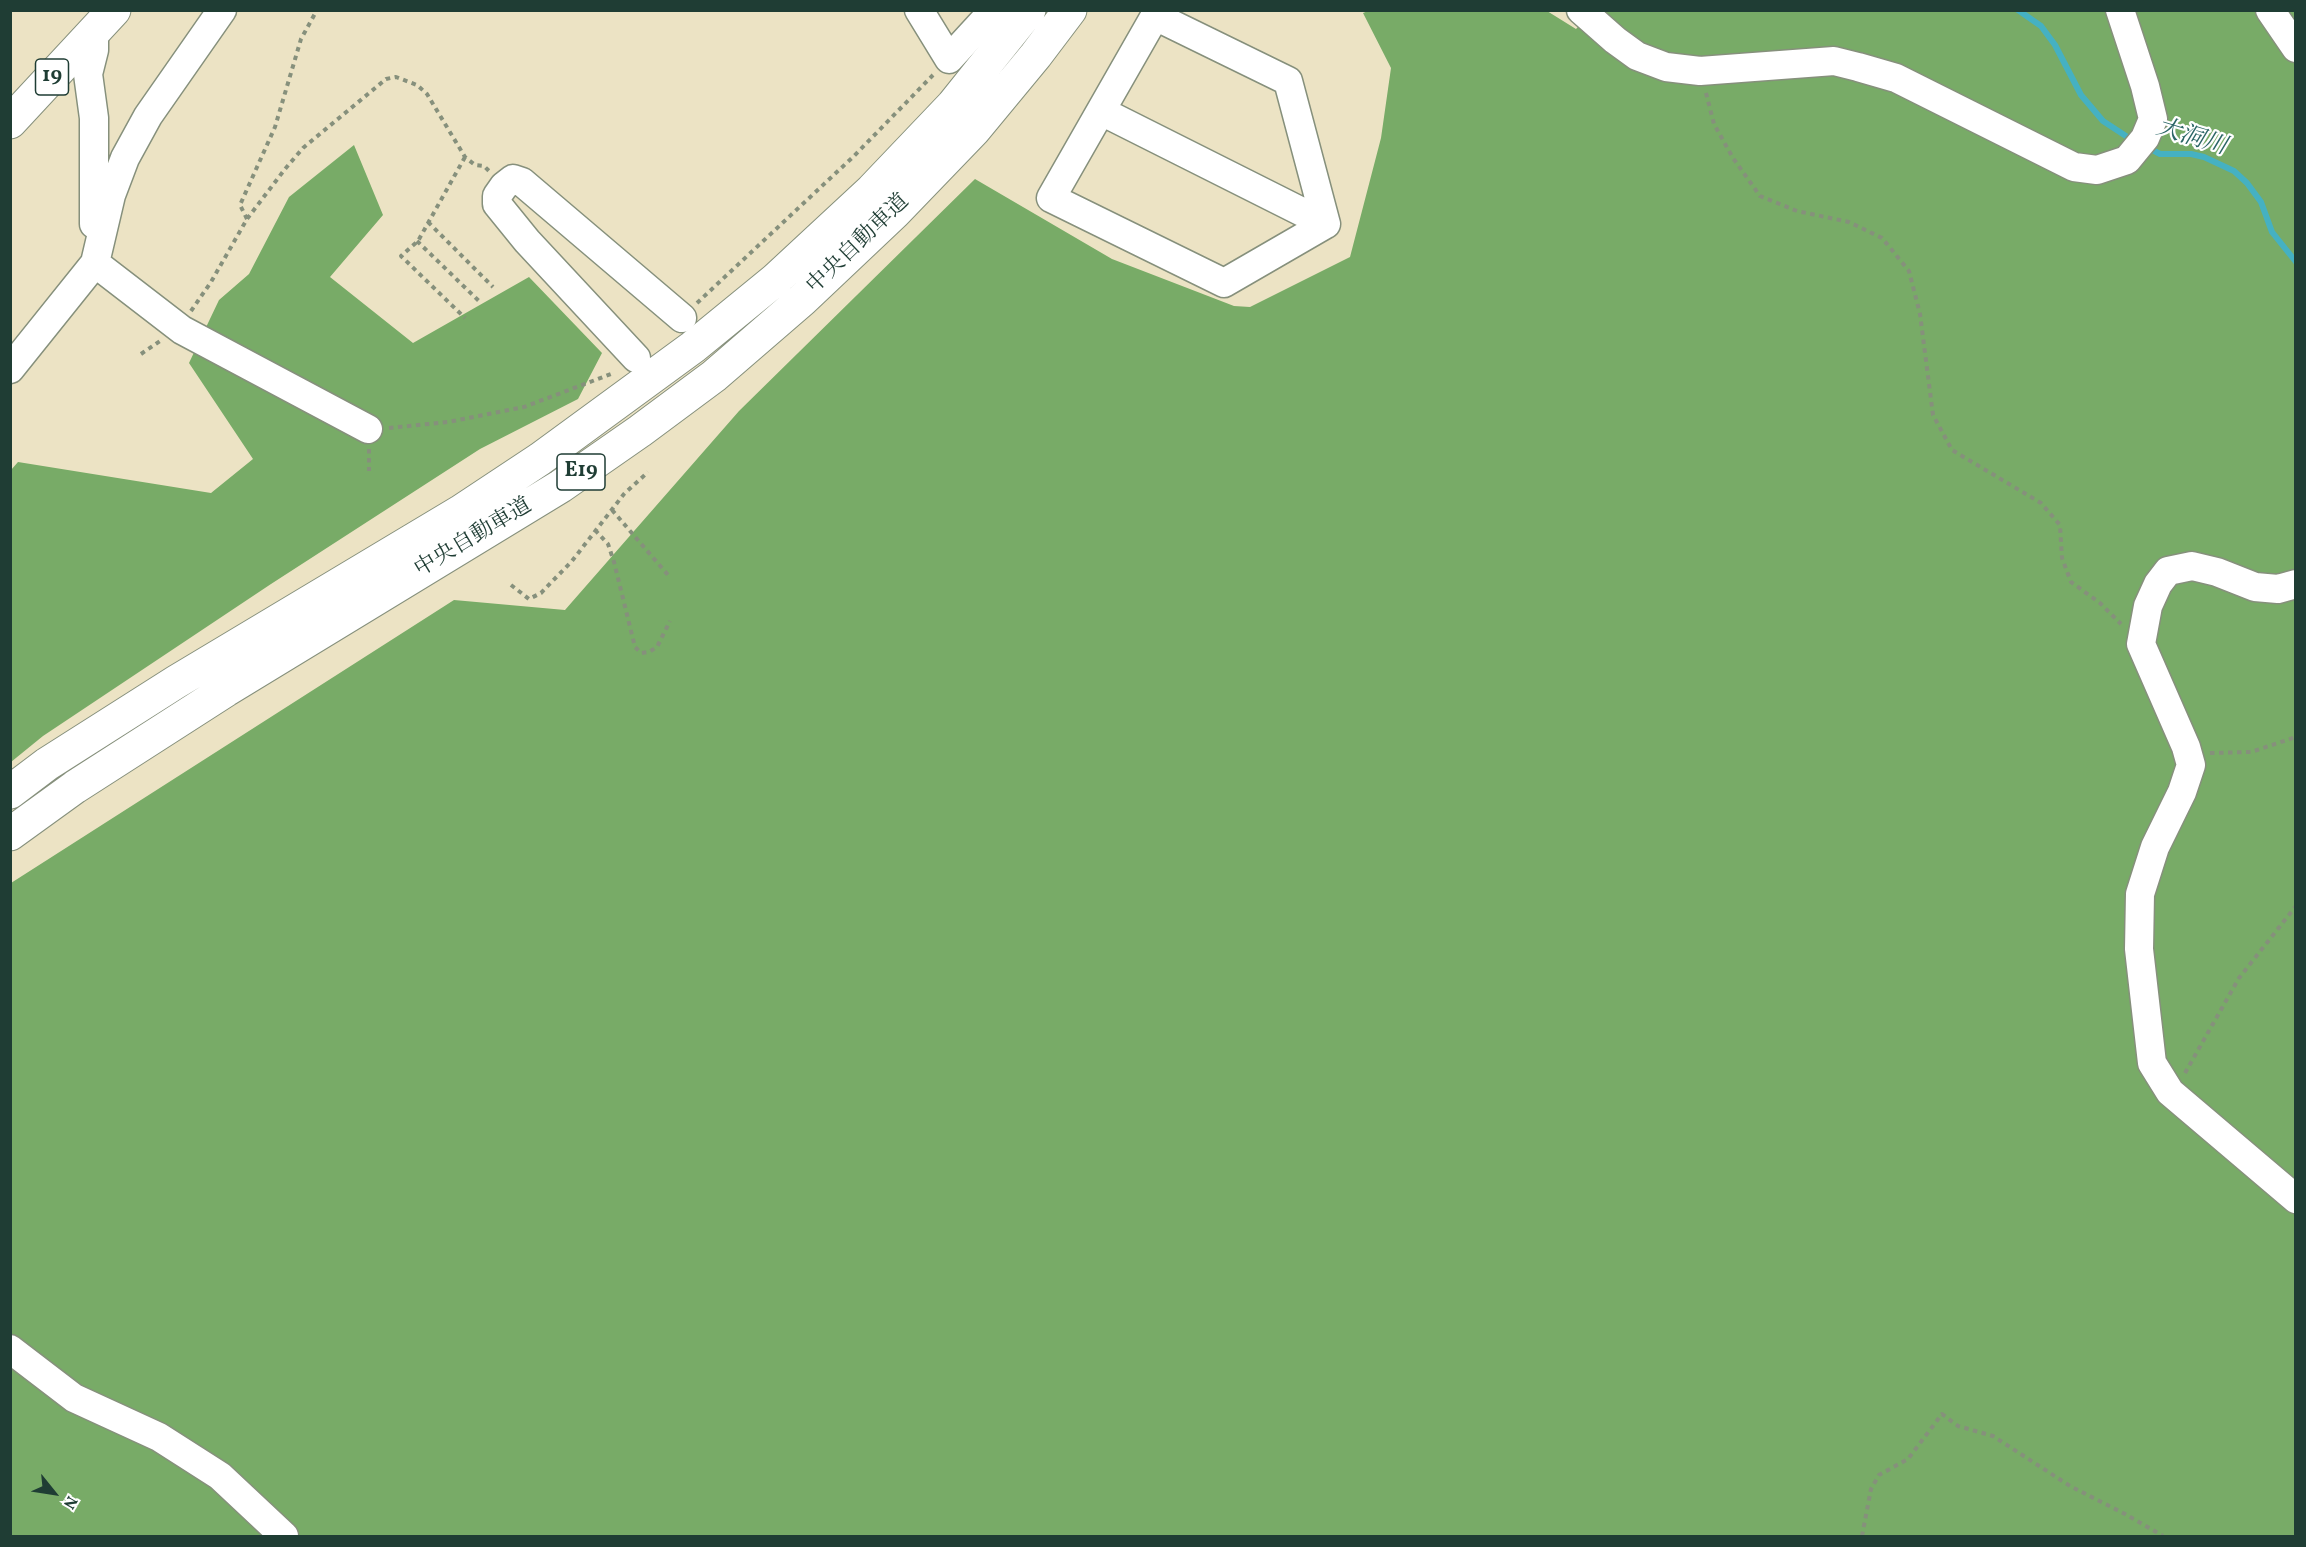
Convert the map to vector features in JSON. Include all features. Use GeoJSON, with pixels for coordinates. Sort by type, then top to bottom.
{"type":"FeatureCollection","features":[{"type":"Feature","properties":{"kind":"highway","name":"中央自動車道"},"geometry":{"type":"LineString","coordinates":[[10,792],[47,764],[176,682],[460,512],[540,459],[693,347],[775,280],[872,190],[953,105],[1029,10]]}},
{"type":"Feature","properties":{"kind":"highway","name":"中央自動車道"},"geometry":{"type":"LineString","coordinates":[[10,834],[75,787],[216,696],[561,486],[714,376],[802,300],[894,213],[974,130],[1070,10]]}},
{"type":"Feature","properties":{"kind":"highway","name":"19"},"geometry":{"type":"LineString","coordinates":[[10,88],[97,18]]}},
{"type":"Feature","properties":{"kind":"highway","name":"19"},"geometry":{"type":"LineString","coordinates":[[10,122],[97,18]]}},
{"type":"Feature","properties":{"kind":"street"},"geometry":{"type":"LineString","coordinates":[[10,369],[94,263],[111,195],[124,158],[148,116],[222,10]]}},
{"type":"Feature","properties":{"kind":"street"},"geometry":{"type":"LineString","coordinates":[[920,10],[949,59],[994,10]]}},
{"type":"Feature","properties":{"kind":"street"},"geometry":{"type":"LineString","coordinates":[[1581,10],[1637,56],[1666,67],[1700,71],[1834,61],[1896,78],[2074,167],[2097,171],[2127,160],[2145,138],[2153,119],[2145,86],[2120,10]]}},
{"type":"Feature","properties":{"kind":"street"},"geometry":{"type":"LineString","coordinates":[[2270,10],[2295,48]]}},
{"type":"Feature","properties":{"kind":"street"},"geometry":{"type":"LineString","coordinates":[[1156,13],[1288,81],[1326,224],[1224,283],[1051,198],[1156,13]]}},
{"type":"Feature","properties":{"kind":"street"},"geometry":{"type":"LineString","coordinates":[[94,263],[94,118],[88,74],[94,50],[97,18]]}},
{"type":"Feature","properties":{"kind":"street"},"geometry":{"type":"LineString","coordinates":[[1101,111],[1326,224]]}},
{"type":"Feature","properties":{"kind":"street"},"geometry":{"type":"LineString","coordinates":[[636,358],[527,241],[497,204],[498,196],[504,186],[513,179],[522,182],[681,318]]}},
{"type":"Feature","properties":{"kind":"street"},"geometry":{"type":"LineString","coordinates":[[94,263],[179,328],[368,429]]}},
{"type":"Feature","properties":{"kind":"street"},"geometry":{"type":"LineString","coordinates":[[2295,584],[2278,589],[2255,588],[2217,572],[2192,566],[2168,571],[2158,584],[2148,606],[2140,644],[2188,753],[2191,765],[2155,847],[2140,894],[2139,949],[2152,1063],[2173,1094],[2295,1199]]}},
{"type":"Feature","properties":{"kind":"street"},"geometry":{"type":"LineString","coordinates":[[10,1349],[74,1398],[159,1437],[220,1476],[284,1536]]}},
{"type":"Feature","properties":{"kind":"path"},"geometry":{"type":"LineString","coordinates":[[247,219],[240,206],[275,127],[301,39],[317,10]]}},
{"type":"Feature","properties":{"kind":"path"},"geometry":{"type":"LineString","coordinates":[[1700,71],[1714,124],[1733,158],[1760,196],[1797,212],[1849,222],[1882,238],[1909,272],[1920,314],[1934,415],[1952,450],[2041,502],[2060,525],[2062,558],[2071,582],[2100,603],[2140,644]]}},
{"type":"Feature","properties":{"kind":"path"},"geometry":{"type":"LineString","coordinates":[[141,354],[179,328],[211,282],[247,219],[303,148],[386,79],[396,77],[408,80],[427,94],[465,157],[475,165],[484,166],[504,186]]}},
{"type":"Feature","properties":{"kind":"path"},"geometry":{"type":"LineString","coordinates":[[465,157],[417,241],[401,256],[465,318]]}},
{"type":"Feature","properties":{"kind":"path"},"geometry":{"type":"LineString","coordinates":[[429,222],[493,287]]}},
{"type":"Feature","properties":{"kind":"path"},"geometry":{"type":"LineString","coordinates":[[417,241],[480,302]]}},
{"type":"Feature","properties":{"kind":"path"},"geometry":{"type":"LineString","coordinates":[[511,585],[529,599],[541,593],[572,561],[624,494],[648,472]]}},
{"type":"Feature","properties":{"kind":"path"},"geometry":{"type":"LineString","coordinates":[[612,510],[668,575]]}},
{"type":"Feature","properties":{"kind":"path"},"geometry":{"type":"LineString","coordinates":[[595,530],[608,544],[635,647],[641,652],[649,652],[657,646],[670,621]]}},
{"type":"Feature","properties":{"kind":"path"},"geometry":{"type":"LineString","coordinates":[[2188,753],[2251,753],[2295,737]]}},
{"type":"Feature","properties":{"kind":"path"},"geometry":{"type":"LineString","coordinates":[[2173,1094],[2239,978],[2295,906]]}},
{"type":"Feature","properties":{"kind":"path"},"geometry":{"type":"LineString","coordinates":[[1862,1536],[1871,1489],[1879,1475],[1908,1459],[1941,1414],[1958,1426],[1993,1436],[2070,1486],[2163,1536]]}},
{"type":"Feature","properties":{"kind":"green space"},"geometry":{"type":"Polygon","coordinates":[[[1594,10],[2295,11],[2295,1536],[11,1536],[11,883],[454,600],[565,610],[739,411],[975,179],[1112,259],[1234,306],[1250,307],[1350,257],[1381,138],[1391,68],[1363,13],[1368,11],[1547,11],[1576,29],[1594,10]]]}},
{"type":"Feature","properties":{"kind":"green space"},"geometry":{"type":"Polygon","coordinates":[[[354,145],[383,215],[330,277],[413,343],[529,277],[602,353],[578,399],[480,449],[271,584],[43,736],[11,762],[11,470],[18,462],[211,493],[253,459],[189,363],[219,300],[249,274],[289,197],[354,145]]]}},
{"type":"Feature","properties":{"kind":"waterway","name":"大洞川"},"geometry":{"type":"LineString","coordinates":[[2018,10],[2041,26],[2055,45],[2081,95],[2103,121],[2132,140]]}},
{"type":"Feature","properties":{"kind":"waterway","name":"大洞川"},"geometry":{"type":"LineString","coordinates":[[2147,147],[2160,154],[2191,154],[2204,157],[2234,171],[2247,183],[2261,202],[2272,232],[2296,262]]}}]}
